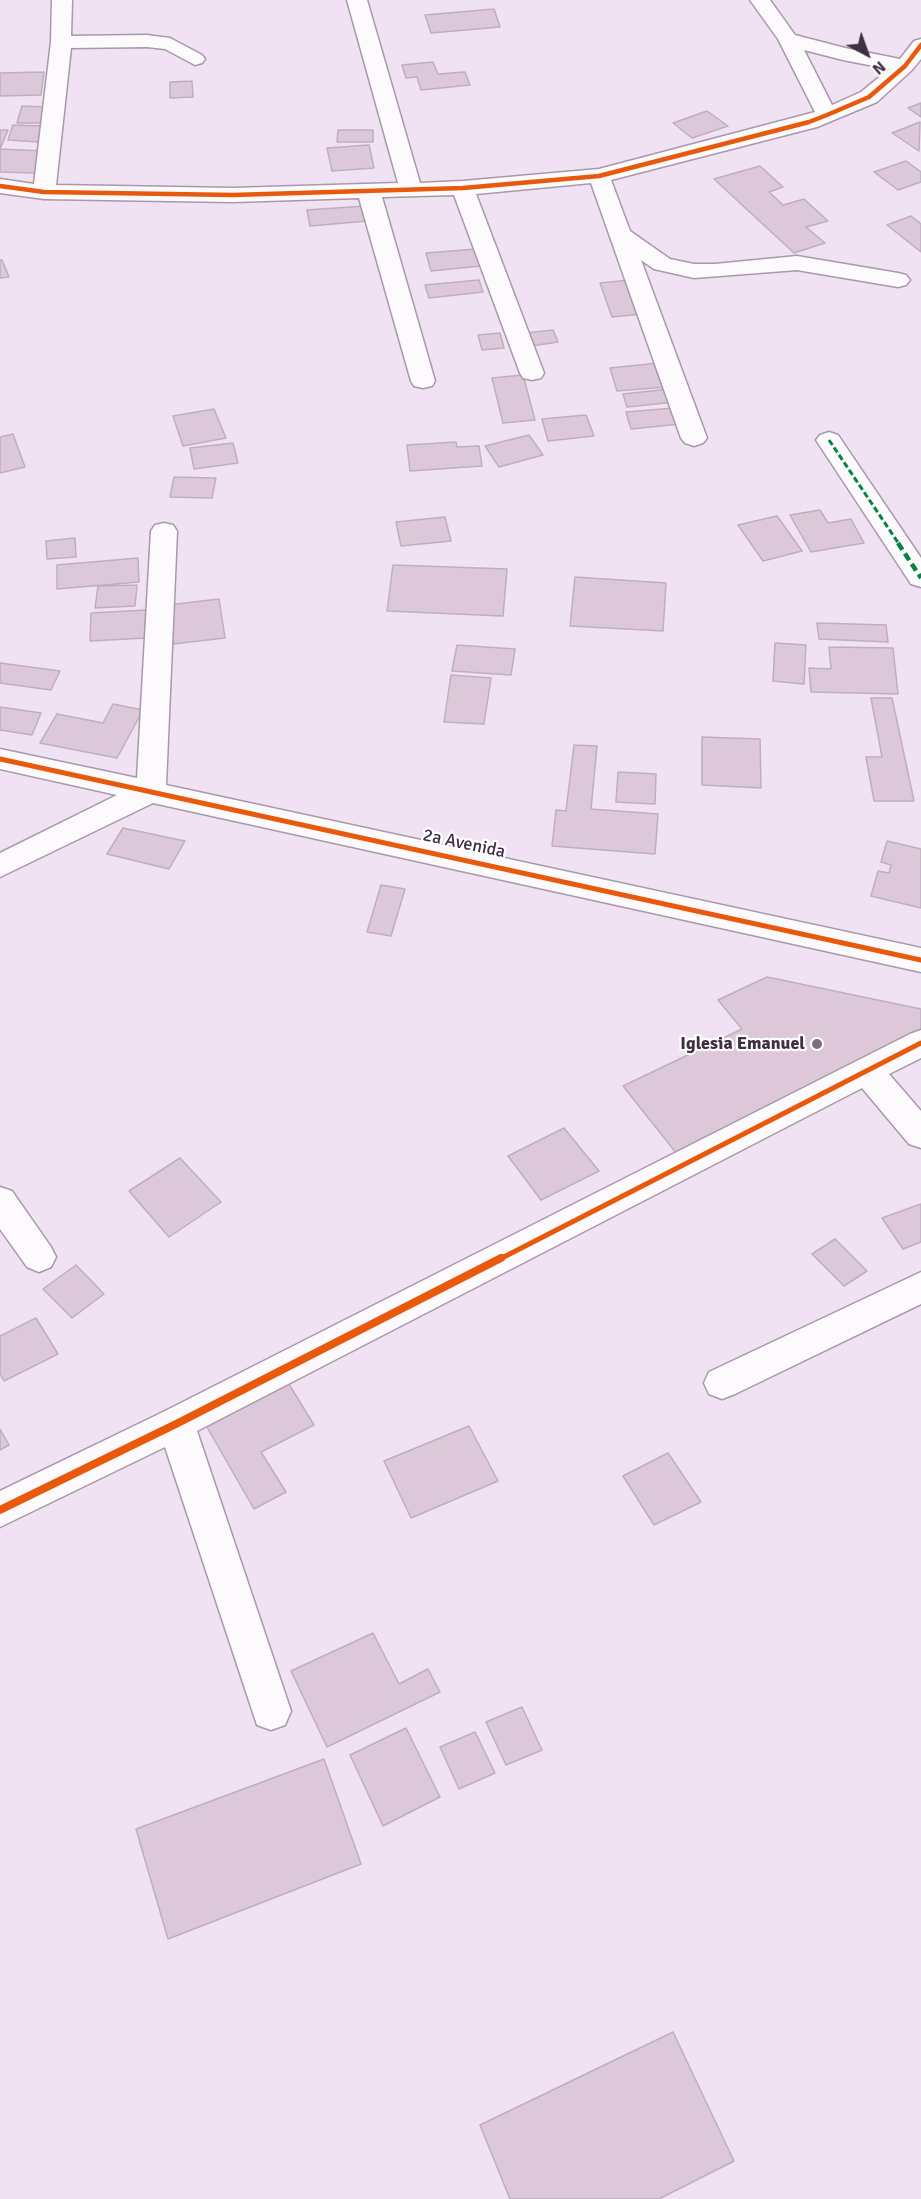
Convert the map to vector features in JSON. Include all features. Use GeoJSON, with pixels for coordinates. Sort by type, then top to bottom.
{"type":"FeatureCollection","features":[{"type":"Feature","properties":{"kind":"street"},"geometry":{"type":"LineString","coordinates":[[44,192],[61,42],[62,0]]}},
{"type":"Feature","properties":{"kind":"street"},"geometry":{"type":"LineString","coordinates":[[357,0],[411,190]]}},
{"type":"Feature","properties":{"kind":"street"},"geometry":{"type":"LineString","coordinates":[[760,0],[788,39],[827,115]]}},
{"type":"Feature","properties":{"kind":"street"},"geometry":{"type":"LineString","coordinates":[[788,39],[843,54],[905,66]]}},
{"type":"Feature","properties":{"kind":"street"},"geometry":{"type":"LineString","coordinates":[[61,42],[147,41],[170,44],[195,59]]}},
{"type":"Feature","properties":{"kind":"street"},"geometry":{"type":"LineString","coordinates":[[0,186],[44,192],[232,195],[463,188],[599,176],[809,122],[869,98],[905,66],[921,45]]}},
{"type":"Feature","properties":{"kind":"street"},"geometry":{"type":"LineString","coordinates":[[599,176],[694,438]]}},
{"type":"Feature","properties":{"kind":"street"},"geometry":{"type":"LineString","coordinates":[[463,188],[532,373]]}},
{"type":"Feature","properties":{"kind":"street"},"geometry":{"type":"LineString","coordinates":[[369,192],[423,381]]}},
{"type":"Feature","properties":{"kind":"street"},"geometry":{"type":"LineString","coordinates":[[621,235],[662,264],[694,271],[715,272],[797,263],[898,280]]}},
{"type":"Feature","properties":{"kind":"street"},"geometry":{"type":"LineString","coordinates":[[829,440],[921,578]]}},
{"type":"Feature","properties":{"kind":"street"},"geometry":{"type":"LineString","coordinates":[[0,866],[151,790],[164,531]]}},
{"type":"Feature","properties":{"kind":"street","name":"2a Avenida"},"geometry":{"type":"LineString","coordinates":[[0,759],[151,790],[921,960]]}},
{"type":"Feature","properties":{"kind":"street"},"geometry":{"type":"LineString","coordinates":[[0,1510],[176,1424],[921,1043]]}},
{"type":"Feature","properties":{"kind":"street"},"geometry":{"type":"LineString","coordinates":[[867,1071],[921,1134]]}},
{"type":"Feature","properties":{"kind":"street"},"geometry":{"type":"LineString","coordinates":[[0,1201],[39,1257]]}},
{"type":"Feature","properties":{"kind":"street"},"geometry":{"type":"LineString","coordinates":[[722,1383],[921,1287]]}},
{"type":"Feature","properties":{"kind":"street"},"geometry":{"type":"LineString","coordinates":[[176,1424],[271,1711]]}},
{"type":"Feature","properties":{"kind":"building"},"geometry":{"type":"Polygon","coordinates":[[[494,9],[500,27],[431,33],[425,15],[494,9]]]}},
{"type":"Feature","properties":{"kind":"building"},"geometry":{"type":"Polygon","coordinates":[[[433,62],[438,74],[465,72],[470,85],[421,90],[417,77],[406,78],[402,65],[433,62]]]}},
{"type":"Feature","properties":{"kind":"building"},"geometry":{"type":"Polygon","coordinates":[[[44,72],[41,95],[0,96],[0,73],[44,72]]]}},
{"type":"Feature","properties":{"kind":"building"},"geometry":{"type":"Polygon","coordinates":[[[192,81],[193,97],[170,98],[170,82],[192,81]]]}},
{"type":"Feature","properties":{"kind":"building"},"geometry":{"type":"Polygon","coordinates":[[[921,103],[921,117],[908,108],[921,103]]]}},
{"type":"Feature","properties":{"kind":"building"},"geometry":{"type":"Polygon","coordinates":[[[22,106],[47,107],[42,123],[17,123],[22,106]]]}},
{"type":"Feature","properties":{"kind":"building"},"geometry":{"type":"Polygon","coordinates":[[[707,111],[728,126],[692,138],[673,123],[707,111]]]}},
{"type":"Feature","properties":{"kind":"building"},"geometry":{"type":"Polygon","coordinates":[[[920,122],[919,151],[892,133],[920,122]]]}},
{"type":"Feature","properties":{"kind":"building"},"geometry":{"type":"Polygon","coordinates":[[[13,125],[45,126],[39,142],[8,140],[13,125]]]}},
{"type":"Feature","properties":{"kind":"building"},"geometry":{"type":"Polygon","coordinates":[[[0,130],[8,130],[0,149],[0,130]]]}},
{"type":"Feature","properties":{"kind":"building"},"geometry":{"type":"Polygon","coordinates":[[[338,130],[373,130],[373,142],[337,142],[338,130]]]}},
{"type":"Feature","properties":{"kind":"building"},"geometry":{"type":"Polygon","coordinates":[[[369,145],[374,168],[332,171],[327,148],[369,145]]]}},
{"type":"Feature","properties":{"kind":"building"},"geometry":{"type":"Polygon","coordinates":[[[0,149],[43,151],[35,173],[0,172],[0,149]]]}},
{"type":"Feature","properties":{"kind":"building"},"geometry":{"type":"Polygon","coordinates":[[[906,161],[921,172],[921,182],[898,190],[874,172],[906,161]]]}},
{"type":"Feature","properties":{"kind":"building"},"geometry":{"type":"Polygon","coordinates":[[[760,166],[783,187],[769,192],[783,205],[804,199],[828,221],[806,227],[825,243],[794,253],[714,179],[760,166]]]}},
{"type":"Feature","properties":{"kind":"building"},"geometry":{"type":"Polygon","coordinates":[[[365,206],[368,221],[310,226],[307,210],[365,206]]]}},
{"type":"Feature","properties":{"kind":"building"},"geometry":{"type":"Polygon","coordinates":[[[911,216],[921,224],[921,252],[887,225],[911,216]]]}},
{"type":"Feature","properties":{"kind":"building"},"geometry":{"type":"Polygon","coordinates":[[[476,249],[481,266],[431,271],[426,253],[476,249]]]}},
{"type":"Feature","properties":{"kind":"building"},"geometry":{"type":"Polygon","coordinates":[[[0,260],[2,260],[9,277],[0,278],[0,260]]]}},
{"type":"Feature","properties":{"kind":"building"},"geometry":{"type":"Polygon","coordinates":[[[479,280],[483,292],[429,298],[425,285],[479,280]]]}},
{"type":"Feature","properties":{"kind":"building"},"geometry":{"type":"Polygon","coordinates":[[[630,280],[642,314],[612,317],[600,283],[630,280]]]}},
{"type":"Feature","properties":{"kind":"building"},"geometry":{"type":"Polygon","coordinates":[[[553,330],[558,342],[531,346],[526,333],[553,330]]]}},
{"type":"Feature","properties":{"kind":"building"},"geometry":{"type":"Polygon","coordinates":[[[500,333],[504,348],[482,350],[478,335],[500,333]]]}},
{"type":"Feature","properties":{"kind":"building"},"geometry":{"type":"Polygon","coordinates":[[[658,363],[666,387],[617,391],[610,368],[658,363]]]}},
{"type":"Feature","properties":{"kind":"building"},"geometry":{"type":"Polygon","coordinates":[[[523,375],[535,420],[503,423],[492,378],[523,375]]]}},
{"type":"Feature","properties":{"kind":"building"},"geometry":{"type":"Polygon","coordinates":[[[670,389],[675,402],[627,407],[623,394],[670,389]]]}},
{"type":"Feature","properties":{"kind":"building"},"geometry":{"type":"Polygon","coordinates":[[[674,408],[680,424],[631,429],[626,412],[674,408]]]}},
{"type":"Feature","properties":{"kind":"building"},"geometry":{"type":"Polygon","coordinates":[[[214,409],[226,438],[183,446],[173,416],[214,409]]]}},
{"type":"Feature","properties":{"kind":"building"},"geometry":{"type":"Polygon","coordinates":[[[586,415],[594,436],[548,441],[542,419],[586,415]]]}},
{"type":"Feature","properties":{"kind":"building"},"geometry":{"type":"Polygon","coordinates":[[[13,434],[25,467],[0,473],[0,437],[13,434]]]}},
{"type":"Feature","properties":{"kind":"building"},"geometry":{"type":"Polygon","coordinates":[[[529,435],[543,455],[499,467],[485,446],[529,435]]]}},
{"type":"Feature","properties":{"kind":"building"},"geometry":{"type":"Polygon","coordinates":[[[456,442],[457,447],[479,446],[482,466],[410,471],[407,445],[456,442]]]}},
{"type":"Feature","properties":{"kind":"building"},"geometry":{"type":"Polygon","coordinates":[[[233,443],[238,463],[194,469],[190,448],[233,443]]]}},
{"type":"Feature","properties":{"kind":"building"},"geometry":{"type":"Polygon","coordinates":[[[174,477],[216,478],[212,498],[170,497],[174,477]]]}},
{"type":"Feature","properties":{"kind":"building"},"geometry":{"type":"Polygon","coordinates":[[[820,510],[828,523],[851,519],[864,543],[811,552],[790,515],[820,510]]]}},
{"type":"Feature","properties":{"kind":"building"},"geometry":{"type":"Polygon","coordinates":[[[777,516],[802,551],[763,561],[738,525],[777,516]]]}},
{"type":"Feature","properties":{"kind":"building"},"geometry":{"type":"Polygon","coordinates":[[[445,517],[451,541],[401,546],[396,522],[445,517]]]}},
{"type":"Feature","properties":{"kind":"building"},"geometry":{"type":"Polygon","coordinates":[[[75,538],[76,557],[47,559],[46,541],[75,538]]]}},
{"type":"Feature","properties":{"kind":"building"},"geometry":{"type":"Polygon","coordinates":[[[138,558],[139,582],[57,589],[57,565],[138,558]]]}},
{"type":"Feature","properties":{"kind":"building"},"geometry":{"type":"Polygon","coordinates":[[[393,565],[507,569],[503,616],[387,611],[393,565]]]}},
{"type":"Feature","properties":{"kind":"building"},"geometry":{"type":"Polygon","coordinates":[[[575,577],[666,583],[663,631],[570,626],[575,577]]]}},
{"type":"Feature","properties":{"kind":"building"},"geometry":{"type":"Polygon","coordinates":[[[137,585],[135,606],[95,608],[98,586],[137,585]]]}},
{"type":"Feature","properties":{"kind":"building"},"geometry":{"type":"Polygon","coordinates":[[[219,599],[225,638],[173,644],[168,605],[219,599]]]}},
{"type":"Feature","properties":{"kind":"building"},"geometry":{"type":"Polygon","coordinates":[[[146,610],[146,638],[90,641],[91,613],[146,610]]]}},
{"type":"Feature","properties":{"kind":"building"},"geometry":{"type":"Polygon","coordinates":[[[817,623],[886,625],[888,642],[819,639],[817,623]]]}},
{"type":"Feature","properties":{"kind":"building"},"geometry":{"type":"Polygon","coordinates":[[[775,643],[806,645],[804,684],[773,681],[775,643]]]}},
{"type":"Feature","properties":{"kind":"building"},"geometry":{"type":"Polygon","coordinates":[[[457,645],[515,649],[511,675],[452,671],[457,645]]]}},
{"type":"Feature","properties":{"kind":"building"},"geometry":{"type":"Polygon","coordinates":[[[829,647],[893,648],[898,694],[811,692],[809,668],[831,669],[829,647]]]}},
{"type":"Feature","properties":{"kind":"building"},"geometry":{"type":"Polygon","coordinates":[[[0,663],[60,671],[51,690],[0,683],[0,663]]]}},
{"type":"Feature","properties":{"kind":"building"},"geometry":{"type":"Polygon","coordinates":[[[451,675],[491,678],[484,724],[444,722],[451,675]]]}},
{"type":"Feature","properties":{"kind":"building"},"geometry":{"type":"Polygon","coordinates":[[[871,698],[892,698],[914,801],[874,801],[866,757],[882,757],[871,698]]]}},
{"type":"Feature","properties":{"kind":"building"},"geometry":{"type":"Polygon","coordinates":[[[113,704],[143,710],[117,758],[40,743],[57,714],[103,723],[113,704]]]}},
{"type":"Feature","properties":{"kind":"building"},"geometry":{"type":"Polygon","coordinates":[[[0,707],[41,713],[32,735],[0,730],[0,707]]]}},
{"type":"Feature","properties":{"kind":"building"},"geometry":{"type":"Polygon","coordinates":[[[702,737],[760,739],[761,788],[702,785],[702,737]]]}},
{"type":"Feature","properties":{"kind":"building"},"geometry":{"type":"Polygon","coordinates":[[[574,745],[597,746],[591,809],[658,814],[655,854],[552,846],[556,810],[566,811],[574,745]]]}},
{"type":"Feature","properties":{"kind":"building"},"geometry":{"type":"Polygon","coordinates":[[[618,772],[656,774],[655,804],[616,802],[618,772]]]}},
{"type":"Feature","properties":{"kind":"building"},"geometry":{"type":"Polygon","coordinates":[[[123,828],[185,841],[169,869],[107,854],[123,828]]]}},
{"type":"Feature","properties":{"kind":"building"},"geometry":{"type":"Polygon","coordinates":[[[887,841],[921,849],[921,908],[871,896],[878,871],[889,873],[891,865],[881,862],[887,841]]]}},
{"type":"Feature","properties":{"kind":"building"},"geometry":{"type":"Polygon","coordinates":[[[381,885],[405,889],[391,936],[367,932],[381,885]]]}},
{"type":"Feature","properties":{"kind":"building","name":"Iglesia Emanuel"},"geometry":{"type":"Polygon","coordinates":[[[767,977],[921,1009],[921,1033],[677,1154],[623,1086],[742,1029],[718,1000],[767,977]]]}},
{"type":"Feature","properties":{"kind":"building"},"geometry":{"type":"Polygon","coordinates":[[[564,1128],[599,1171],[541,1200],[508,1156],[564,1128]]]}},
{"type":"Feature","properties":{"kind":"building"},"geometry":{"type":"Polygon","coordinates":[[[180,1158],[221,1202],[169,1237],[129,1191],[180,1158]]]}},
{"type":"Feature","properties":{"kind":"building"},"geometry":{"type":"Polygon","coordinates":[[[921,1204],[921,1242],[903,1249],[882,1218],[921,1204]]]}},
{"type":"Feature","properties":{"kind":"building"},"geometry":{"type":"Polygon","coordinates":[[[835,1239],[867,1271],[844,1286],[812,1254],[835,1239]]]}},
{"type":"Feature","properties":{"kind":"building"},"geometry":{"type":"Polygon","coordinates":[[[76,1265],[104,1294],[72,1318],[43,1289],[76,1265]]]}},
{"type":"Feature","properties":{"kind":"building"},"geometry":{"type":"Polygon","coordinates":[[[36,1318],[58,1354],[4,1381],[0,1374],[0,1336],[36,1318]]]}},
{"type":"Feature","properties":{"kind":"building"},"geometry":{"type":"Polygon","coordinates":[[[287,1381],[314,1425],[261,1452],[286,1492],[254,1509],[204,1422],[287,1381]]]}},
{"type":"Feature","properties":{"kind":"building"},"geometry":{"type":"Polygon","coordinates":[[[469,1426],[498,1481],[411,1518],[384,1461],[469,1426]]]}},
{"type":"Feature","properties":{"kind":"building"},"geometry":{"type":"Polygon","coordinates":[[[0,1429],[9,1445],[0,1450],[0,1429]]]}},
{"type":"Feature","properties":{"kind":"building"},"geometry":{"type":"Polygon","coordinates":[[[668,1453],[701,1502],[654,1525],[623,1476],[668,1453]]]}},
{"type":"Feature","properties":{"kind":"building"},"geometry":{"type":"Polygon","coordinates":[[[373,1633],[399,1684],[428,1669],[440,1692],[327,1747],[291,1671],[373,1633]]]}},
{"type":"Feature","properties":{"kind":"building"},"geometry":{"type":"Polygon","coordinates":[[[522,1707],[542,1750],[506,1765],[486,1722],[522,1707]]]}},
{"type":"Feature","properties":{"kind":"building"},"geometry":{"type":"Polygon","coordinates":[[[406,1728],[440,1797],[383,1826],[350,1755],[406,1728]]]}},
{"type":"Feature","properties":{"kind":"building"},"geometry":{"type":"Polygon","coordinates":[[[475,1732],[495,1773],[459,1789],[440,1747],[475,1732]]]}},
{"type":"Feature","properties":{"kind":"building"},"geometry":{"type":"Polygon","coordinates":[[[324,1759],[361,1864],[168,1939],[136,1829],[324,1759]]]}},
{"type":"Feature","properties":{"kind":"building"},"geometry":{"type":"Polygon","coordinates":[[[673,2032],[734,2161],[659,2199],[510,2199],[480,2125],[673,2032]]]}},
{"type":"Feature","properties":{"kind":"marked path"},"geometry":{"type":"LineString","coordinates":[[829,440],[921,578]]}},
{"type":"Feature","properties":{"kind":"cycle path"},"geometry":{"type":"LineString","coordinates":[[0,186],[44,192],[233,195],[463,188],[599,176],[809,122],[827,115],[869,97],[905,66],[921,45]]}},
{"type":"Feature","properties":{"kind":"cycle path"},"geometry":{"type":"LineString","coordinates":[[0,759],[921,960]]}},
{"type":"Feature","properties":{"kind":"cycle path"},"geometry":{"type":"LineString","coordinates":[[0,1510],[176,1424],[921,1043]]}},
{"type":"Feature","properties":{"kind":"place","name":"Iglesia Emanuel"},"geometry":{"type":"Point","coordinates":[817,1044]}}]}
